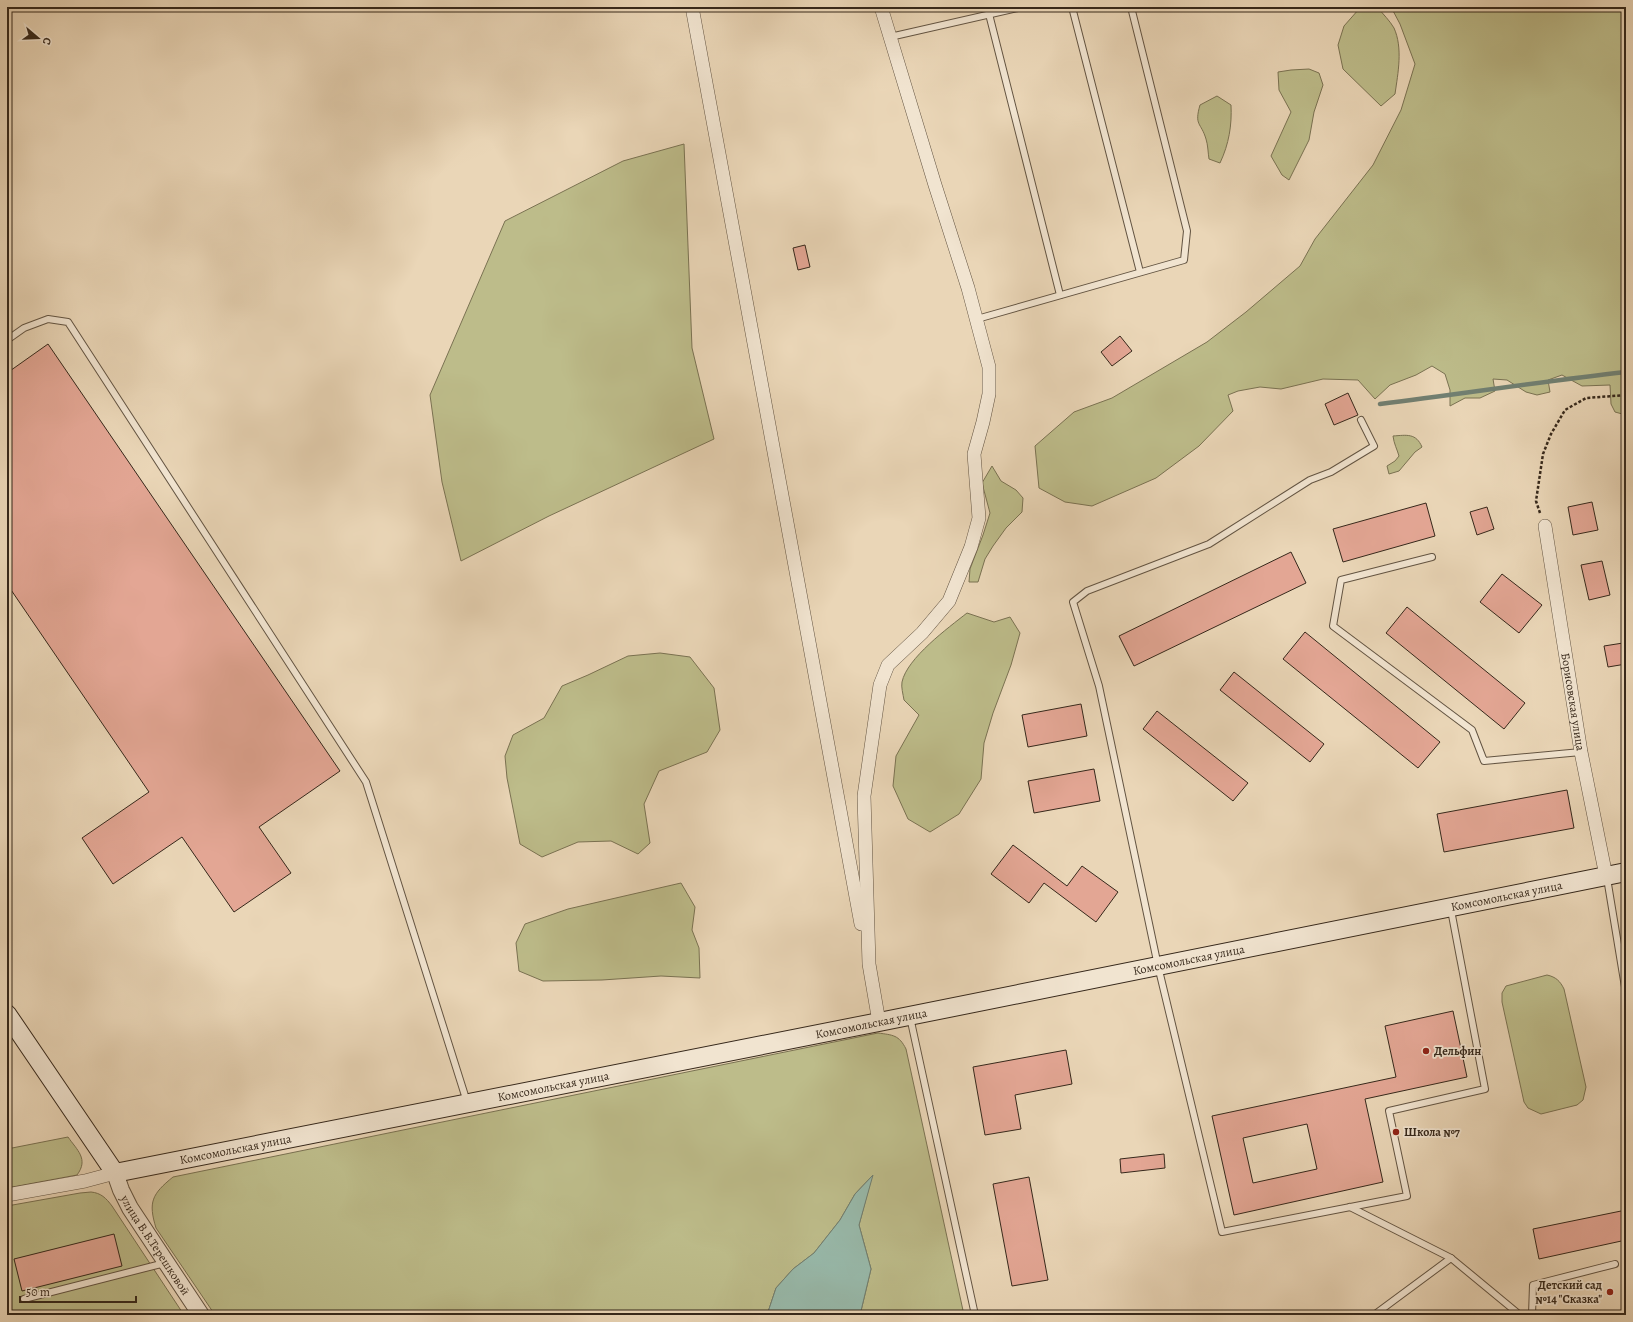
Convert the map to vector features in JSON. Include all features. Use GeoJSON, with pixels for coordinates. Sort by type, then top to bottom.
{"type":"FeatureCollection","features":[{"type":"Feature","properties":{"kind":"main road","name":"Комсомольская улица"},"geometry":{"type":"LineString","coordinates":[[115,1173],[1626,872]]}},
{"type":"Feature","properties":{"kind":"main road"},"geometry":{"type":"LineString","coordinates":[[7,1014],[115,1173]]}},
{"type":"Feature","properties":{"kind":"street"},"geometry":{"type":"LineString","coordinates":[[692,7],[879,1022]]}},
{"type":"Feature","properties":{"kind":"street"},"geometry":{"type":"LineString","coordinates":[[869,964],[864,796],[880,685],[888,665],[922,634],[949,601],[971,547],[979,518],[974,454],[984,422],[988,401],[989,373],[989,367],[976,319],[881,7]]}},
{"type":"Feature","properties":{"kind":"street","name":"Борисовская улица"},"geometry":{"type":"LineString","coordinates":[[1545,526],[1581,752],[1606,876]]}},
{"type":"Feature","properties":{"kind":"street"},"geometry":{"type":"LineString","coordinates":[[7,1195],[85,1181],[115,1173]]}},
{"type":"Feature","properties":{"kind":"street","name":"улица В.В.Терешковой"},"geometry":{"type":"LineString","coordinates":[[115,1173],[130,1208],[201,1315]]}},
{"type":"Feature","properties":{"kind":"lane"},"geometry":{"type":"LineString","coordinates":[[890,37],[1022,7]]}},
{"type":"Feature","properties":{"kind":"lane"},"geometry":{"type":"LineString","coordinates":[[1072,7],[1140,272]]}},
{"type":"Feature","properties":{"kind":"lane"},"geometry":{"type":"LineString","coordinates":[[976,319],[1184,260],[1187,231],[1131,7]]}},
{"type":"Feature","properties":{"kind":"lane"},"geometry":{"type":"LineString","coordinates":[[989,14],[1060,295]]}},
{"type":"Feature","properties":{"kind":"lane"},"geometry":{"type":"LineString","coordinates":[[7,340],[24,328],[48,319],[68,322],[366,782],[467,1103]]}},
{"type":"Feature","properties":{"kind":"lane"},"geometry":{"type":"LineString","coordinates":[[1361,420],[1374,446],[1331,472],[1310,480],[1209,544],[1087,591],[1073,602],[1099,686],[1158,966],[1222,1232],[1408,1196],[1389,1111],[1485,1089],[1451,908]]}},
{"type":"Feature","properties":{"kind":"lane"},"geometry":{"type":"LineString","coordinates":[[1432,558],[1341,580],[1333,626],[1472,730],[1484,761],[1581,752]]}},
{"type":"Feature","properties":{"kind":"lane"},"geometry":{"type":"LineString","coordinates":[[1606,876],[1626,993]]}},
{"type":"Feature","properties":{"kind":"lane"},"geometry":{"type":"LineString","coordinates":[[909,1016],[975,1315]]}},
{"type":"Feature","properties":{"kind":"lane"},"geometry":{"type":"LineString","coordinates":[[1350,1207],[1451,1258],[1520,1315]]}},
{"type":"Feature","properties":{"kind":"lane"},"geometry":{"type":"LineString","coordinates":[[1374,1315],[1451,1258]]}},
{"type":"Feature","properties":{"kind":"lane"},"geometry":{"type":"LineString","coordinates":[[24,1299],[166,1262]]}},
{"type":"Feature","properties":{"kind":"lane"},"geometry":{"type":"LineString","coordinates":[[1532,1315],[1533,1285],[1615,1264]]}},
{"type":"Feature","properties":{"kind":"path"},"geometry":{"type":"LineString","coordinates":[[1545,526],[1536,501],[1539,477],[1543,454],[1551,434],[1565,410],[1586,398],[1626,395]]}},
{"type":"Feature","properties":{"kind":"shaded area"},"geometry":{"type":"Polygon","coordinates":[[[1391,7],[1626,7],[1626,415],[1615,412],[1611,404],[1610,385],[1582,386],[1562,375],[1548,380],[1550,392],[1537,395],[1526,392],[1507,380],[1493,379],[1495,391],[1480,398],[1465,398],[1450,406],[1450,390],[1445,374],[1432,366],[1416,375],[1390,385],[1375,399],[1358,380],[1323,379],[1281,389],[1260,387],[1238,391],[1228,395],[1233,411],[1199,446],[1156,478],[1092,506],[1065,502],[1039,488],[1035,446],[1074,412],[1112,398],[1207,342],[1246,312],[1300,266],[1315,239],[1373,165],[1401,110],[1415,64],[1400,24],[1391,7]]]}},
{"type":"Feature","properties":{"kind":"shaded area"},"geometry":{"type":"Polygon","coordinates":[[[1378,8],[1394,28],[1397,36],[1399,52],[1395,94],[1381,106],[1343,69],[1338,45],[1344,26],[1359,9],[1378,8]]]}},
{"type":"Feature","properties":{"kind":"shaded area"},"geometry":{"type":"Polygon","coordinates":[[[1309,69],[1319,73],[1323,85],[1314,112],[1309,140],[1289,180],[1282,175],[1271,156],[1291,112],[1279,90],[1278,72],[1309,69]]]}},
{"type":"Feature","properties":{"kind":"shaded area"},"geometry":{"type":"Polygon","coordinates":[[[1217,96],[1231,105],[1229,134],[1226,149],[1220,163],[1209,159],[1207,141],[1198,121],[1200,105],[1217,96]]]}},
{"type":"Feature","properties":{"kind":"shaded area"},"geometry":{"type":"Polygon","coordinates":[[[684,144],[692,348],[714,439],[549,516],[461,561],[442,482],[430,395],[505,221],[623,161],[684,144]]]}},
{"type":"Feature","properties":{"kind":"shaded area"},"geometry":{"type":"Polygon","coordinates":[[[1407,435],[1414,437],[1420,442],[1422,447],[1415,452],[1399,471],[1389,474],[1387,466],[1395,461],[1399,456],[1393,436],[1407,435]]]}},
{"type":"Feature","properties":{"kind":"shaded area"},"geometry":{"type":"Polygon","coordinates":[[[992,466],[1001,481],[1016,490],[1023,498],[1022,512],[1006,528],[993,546],[985,559],[978,582],[969,582],[970,569],[990,513],[982,483],[992,466]]]}},
{"type":"Feature","properties":{"kind":"shaded area"},"geometry":{"type":"Polygon","coordinates":[[[967,613],[994,622],[1010,617],[1020,633],[1011,665],[993,713],[984,743],[981,779],[959,814],[930,832],[908,819],[893,786],[896,756],[919,715],[904,700],[902,682],[905,673],[912,663],[929,644],[967,613]]]}},
{"type":"Feature","properties":{"kind":"shaded area"},"geometry":{"type":"Polygon","coordinates":[[[660,653],[690,657],[714,688],[720,730],[707,752],[659,771],[644,804],[650,843],[638,854],[611,841],[578,842],[542,857],[520,844],[507,778],[505,756],[513,735],[544,718],[562,686],[628,656],[660,653]]]}},
{"type":"Feature","properties":{"kind":"shaded area"},"geometry":{"type":"Polygon","coordinates":[[[681,883],[695,907],[692,930],[699,948],[700,978],[661,976],[602,980],[543,981],[519,971],[516,943],[525,924],[568,909],[681,883]]]}},
{"type":"Feature","properties":{"kind":"shaded area"},"geometry":{"type":"Polygon","coordinates":[[[1547,975],[1557,980],[1564,989],[1586,1087],[1583,1100],[1577,1105],[1541,1114],[1528,1108],[1524,1102],[1502,1002],[1502,993],[1506,986],[1547,975]]]}},
{"type":"Feature","properties":{"kind":"shaded area"},"geometry":{"type":"Polygon","coordinates":[[[878,1033],[895,1036],[901,1041],[906,1049],[964,1315],[860,1315],[871,1269],[859,1225],[872,1176],[855,1194],[840,1220],[814,1253],[793,1269],[776,1288],[767,1315],[215,1315],[156,1228],[152,1211],[154,1199],[160,1188],[173,1177],[878,1033]]]}},
{"type":"Feature","properties":{"kind":"shaded area"},"geometry":{"type":"Polygon","coordinates":[[[68,1137],[82,1159],[82,1164],[77,1175],[7,1188],[7,1149],[68,1137]]]}},
{"type":"Feature","properties":{"kind":"shaded area"},"geometry":{"type":"Polygon","coordinates":[[[873,1175],[859,1225],[871,1269],[860,1315],[767,1315],[776,1288],[793,1269],[814,1253],[840,1220],[855,1194],[873,1175]]]}},
{"type":"Feature","properties":{"kind":"shaded area"},"geometry":{"type":"Polygon","coordinates":[[[91,1192],[98,1193],[103,1196],[112,1206],[184,1315],[7,1315],[7,1206],[91,1192]]]}},
{"type":"Feature","properties":{"kind":"building"},"geometry":{"type":"Polygon","coordinates":[[[805,245],[810,267],[798,270],[793,248],[805,245]]]}},
{"type":"Feature","properties":{"kind":"building"},"geometry":{"type":"Polygon","coordinates":[[[1120,336],[1132,351],[1112,366],[1101,352],[1120,336]]]}},
{"type":"Feature","properties":{"kind":"building"},"geometry":{"type":"Polygon","coordinates":[[[48,344],[340,771],[259,827],[291,873],[234,912],[182,837],[113,884],[82,838],[149,792],[7,584],[7,373],[48,344]]]}},
{"type":"Feature","properties":{"kind":"building"},"geometry":{"type":"Polygon","coordinates":[[[1348,393],[1358,415],[1334,425],[1325,404],[1348,393]]]}},
{"type":"Feature","properties":{"kind":"building"},"geometry":{"type":"Polygon","coordinates":[[[1592,502],[1598,530],[1573,535],[1568,507],[1592,502]]]}},
{"type":"Feature","properties":{"kind":"building"},"geometry":{"type":"Polygon","coordinates":[[[1426,503],[1435,536],[1343,562],[1333,529],[1426,503]]]}},
{"type":"Feature","properties":{"kind":"building"},"geometry":{"type":"Polygon","coordinates":[[[1487,507],[1494,529],[1477,535],[1470,512],[1487,507]]]}},
{"type":"Feature","properties":{"kind":"building"},"geometry":{"type":"Polygon","coordinates":[[[1291,552],[1306,583],[1134,666],[1119,636],[1291,552]]]}},
{"type":"Feature","properties":{"kind":"building"},"geometry":{"type":"Polygon","coordinates":[[[1602,561],[1610,595],[1589,600],[1581,565],[1602,561]]]}},
{"type":"Feature","properties":{"kind":"building"},"geometry":{"type":"Polygon","coordinates":[[[1502,574],[1542,605],[1519,633],[1480,602],[1502,574]]]}},
{"type":"Feature","properties":{"kind":"building"},"geometry":{"type":"Polygon","coordinates":[[[1407,607],[1525,703],[1504,729],[1386,633],[1407,607]]]}},
{"type":"Feature","properties":{"kind":"building"},"geometry":{"type":"Polygon","coordinates":[[[1305,632],[1440,742],[1418,768],[1283,659],[1305,632]]]}},
{"type":"Feature","properties":{"kind":"building"},"geometry":{"type":"Polygon","coordinates":[[[1623,643],[1626,664],[1608,667],[1604,646],[1623,643]]]}},
{"type":"Feature","properties":{"kind":"building"},"geometry":{"type":"Polygon","coordinates":[[[1234,672],[1324,744],[1310,762],[1220,690],[1234,672]]]}},
{"type":"Feature","properties":{"kind":"building"},"geometry":{"type":"Polygon","coordinates":[[[1081,704],[1087,736],[1028,747],[1022,715],[1081,704]]]}},
{"type":"Feature","properties":{"kind":"building"},"geometry":{"type":"Polygon","coordinates":[[[1157,711],[1248,783],[1233,801],[1143,729],[1157,711]]]}},
{"type":"Feature","properties":{"kind":"building"},"geometry":{"type":"Polygon","coordinates":[[[1094,769],[1100,801],[1034,813],[1028,781],[1094,769]]]}},
{"type":"Feature","properties":{"kind":"building"},"geometry":{"type":"Polygon","coordinates":[[[1567,790],[1574,828],[1444,852],[1437,814],[1567,790]]]}},
{"type":"Feature","properties":{"kind":"building"},"geometry":{"type":"Polygon","coordinates":[[[1013,845],[1067,886],[1082,866],[1118,892],[1096,922],[1044,883],[1029,903],[991,874],[1013,845]]]}},
{"type":"Feature","properties":{"kind":"building"},"geometry":{"type":"Polygon","coordinates":[[[1453,1011],[1467,1077],[1365,1099],[1383,1182],[1234,1215],[1212,1116],[1396,1077],[1385,1026],[1453,1011]],[[1307,1124],[1243,1138],[1253,1183],[1317,1169],[1307,1124]]]}},
{"type":"Feature","properties":{"kind":"building"},"geometry":{"type":"Polygon","coordinates":[[[1066,1050],[1072,1084],[1015,1095],[1021,1129],[985,1135],[973,1067],[1066,1050]]]}},
{"type":"Feature","properties":{"kind":"building"},"geometry":{"type":"Polygon","coordinates":[[[1164,1154],[1165,1168],[1121,1173],[1120,1159],[1164,1154]]]}},
{"type":"Feature","properties":{"kind":"building"},"geometry":{"type":"Polygon","coordinates":[[[1029,1177],[1048,1280],[1012,1286],[993,1184],[1029,1177]]]}},
{"type":"Feature","properties":{"kind":"building"},"geometry":{"type":"Polygon","coordinates":[[[1626,1210],[1626,1240],[1539,1259],[1533,1229],[1626,1210]]]}},
{"type":"Feature","properties":{"kind":"building"},"geometry":{"type":"Polygon","coordinates":[[[114,1234],[122,1266],[22,1291],[14,1259],[114,1234]]]}},
{"type":"Feature","properties":{"kind":"waterway"},"geometry":{"type":"LineString","coordinates":[[1380,404],[1626,372]]}},
{"type":"Feature","properties":{"kind":"place","name":"Дельфин"},"geometry":{"type":"Point","coordinates":[1426,1051]}},
{"type":"Feature","properties":{"kind":"place","name":"Школа №7"},"geometry":{"type":"Point","coordinates":[1396,1132]}},
{"type":"Feature","properties":{"kind":"place","name":"Детский сад №14 \"Сказка\""},"geometry":{"type":"Point","coordinates":[1610,1292]}}]}
